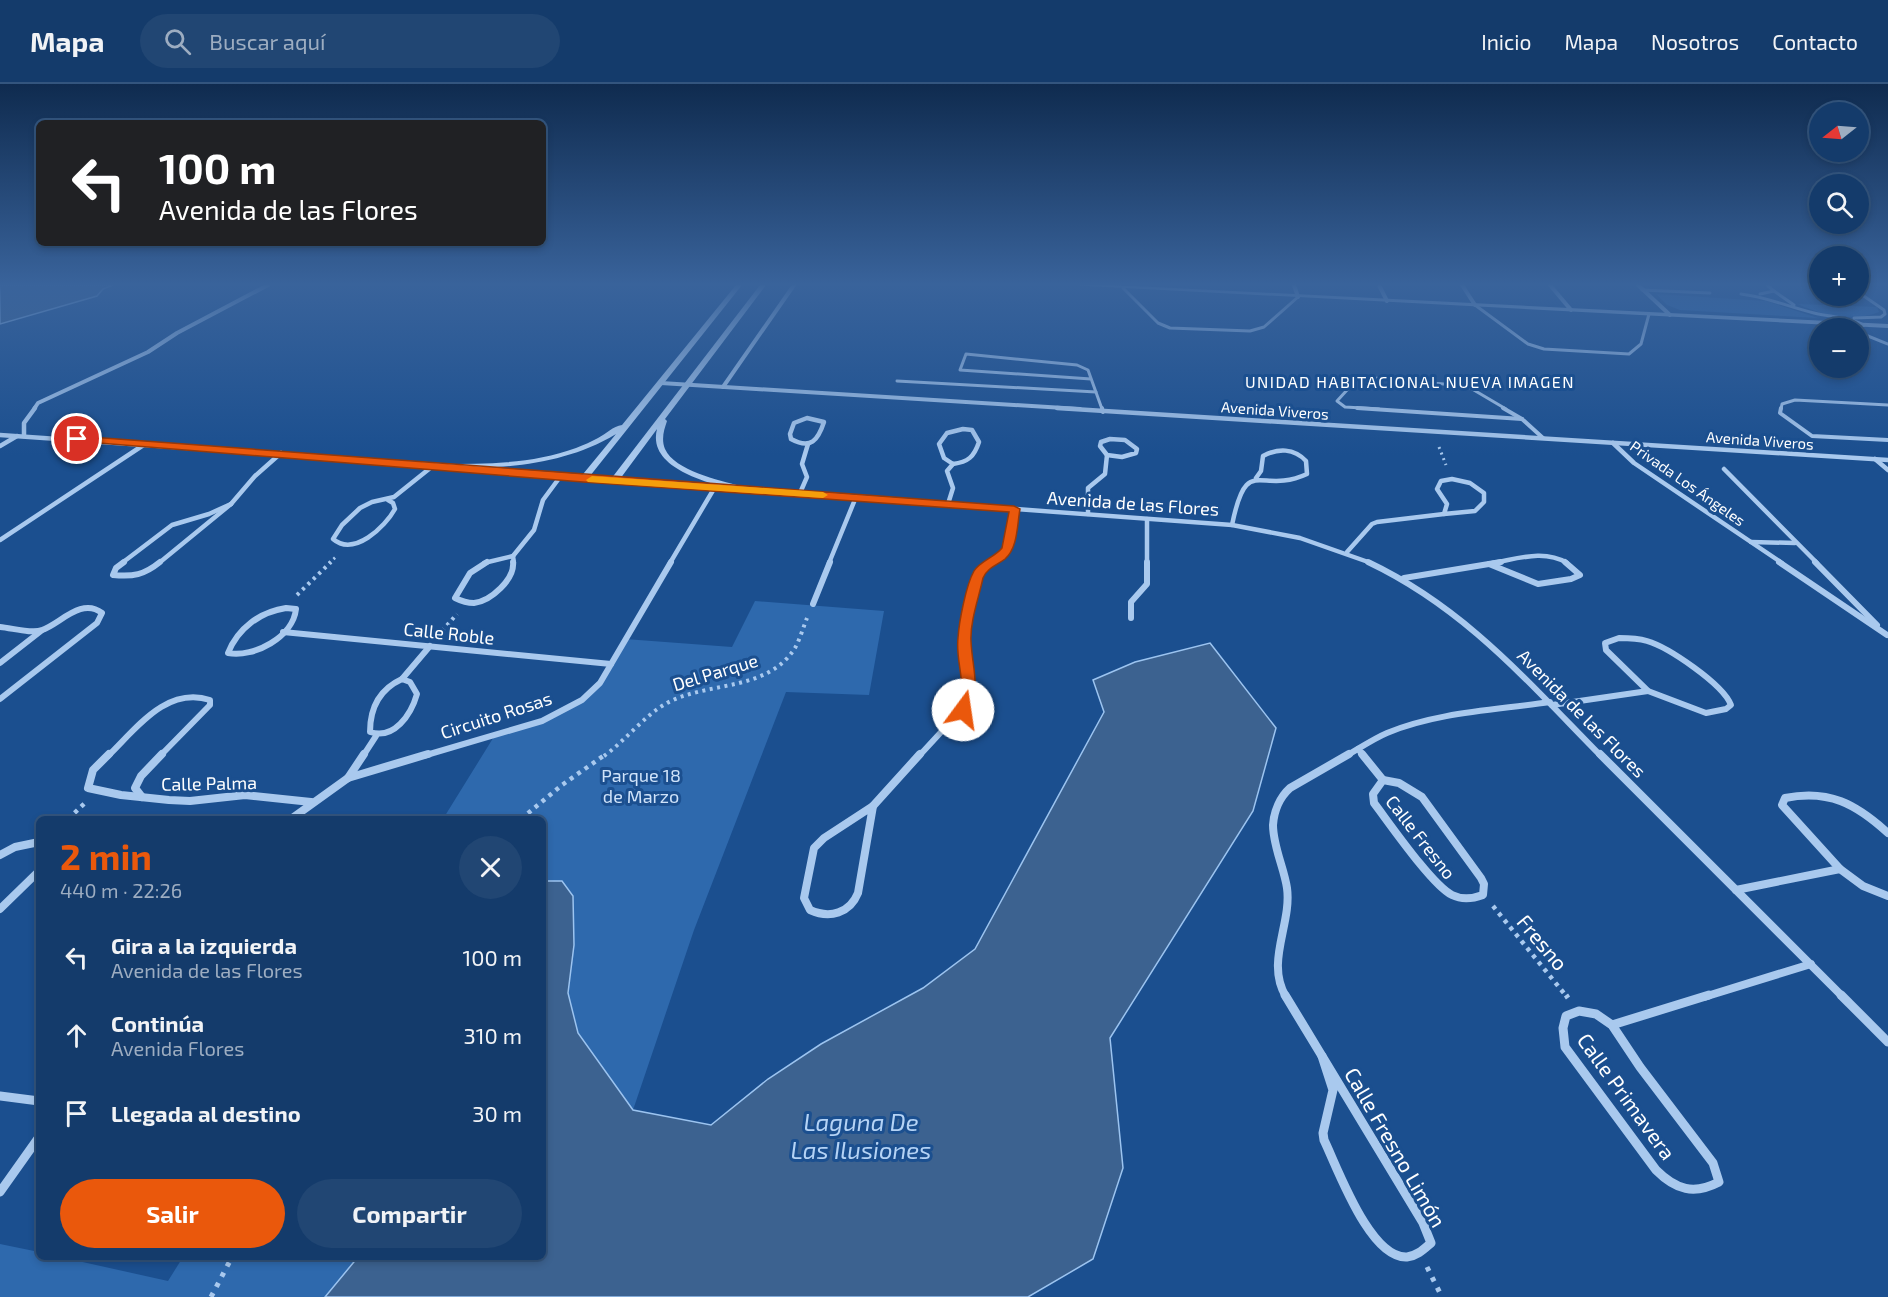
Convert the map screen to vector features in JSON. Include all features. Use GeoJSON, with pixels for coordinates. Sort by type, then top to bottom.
{"type":"FeatureCollection","features":[{"type":"Feature","properties":{"kind":"street"},"geometry":{"type":"LineString","coordinates":[[24,436],[24,423],[38,403],[148,352],[164,342]]}},
{"type":"Feature","properties":{"kind":"street"},"geometry":{"type":"LineString","coordinates":[[583,479],[694,342]]}},
{"type":"Feature","properties":{"kind":"street"},"geometry":{"type":"LineString","coordinates":[[614,481],[720,342]]}},
{"type":"Feature","properties":{"kind":"street"},"geometry":{"type":"LineString","coordinates":[[723,387],[755,342]]}},
{"type":"Feature","properties":{"kind":"street"},"geometry":{"type":"LineString","coordinates":[[689,348],[697,348]]}},
{"type":"Feature","properties":{"kind":"street"},"geometry":{"type":"LineString","coordinates":[[706,349],[714,349]]}},
{"type":"Feature","properties":{"kind":"street","name":"Avenida Viveros"},"geometry":{"type":"LineString","coordinates":[[661,383],[1888,460]]}},
{"type":"Feature","properties":{"kind":"street"},"geometry":{"type":"LineString","coordinates":[[671,407],[659,433],[660,446],[666,457],[687,471],[737,488]]}},
{"type":"Feature","properties":{"kind":"street"},"geometry":{"type":"LineString","coordinates":[[800,493],[807,477],[802,464],[808,444],[819,437],[824,422],[807,418],[794,423],[789,434],[791,439],[798,443],[808,444]]}},
{"type":"Feature","properties":{"kind":"street"},"geometry":{"type":"LineString","coordinates":[[388,500],[393,503],[395,509],[384,527],[372,537],[349,544],[336,542],[333,538],[350,515],[365,504],[388,500],[438,466],[499,466],[550,457],[598,440],[631,419]]}},
{"type":"Feature","properties":{"kind":"street"},"geometry":{"type":"LineString","coordinates":[[948,504],[952,488],[946,472],[953,464],[965,464],[976,452],[980,442],[972,430],[953,430],[941,440],[939,445],[941,452],[953,464]]}},
{"type":"Feature","properties":{"kind":"street","name":"Avenida de las Flores"},"geometry":{"type":"LineString","coordinates":[[0,435],[281,453],[583,479],[737,488],[1232,525],[1284,534],[1347,552],[1403,578],[1463,619],[1551,703],[1888,1042]]}},
{"type":"Feature","properties":{"kind":"street"},"geometry":{"type":"LineString","coordinates":[[0,446],[18,435]]}},
{"type":"Feature","properties":{"kind":"street"},"geometry":{"type":"LineString","coordinates":[[1088,514],[1088,488],[1104,476],[1107,455],[1100,444],[1107,439],[1126,440],[1137,448],[1136,453],[1131,456],[1107,455]]}},
{"type":"Feature","properties":{"kind":"street","name":"Privada Los Ángeles"},"geometry":{"type":"LineString","coordinates":[[1613,443],[1634,463],[1887,636]]}},
{"type":"Feature","properties":{"kind":"street"},"geometry":{"type":"LineString","coordinates":[[0,540],[146,444]]}},
{"type":"Feature","properties":{"kind":"street"},"geometry":{"type":"LineString","coordinates":[[1232,525],[1238,496],[1246,483],[1256,478],[1261,471],[1263,456],[1274,451],[1291,451],[1300,454],[1306,460],[1307,474],[1294,482],[1256,478]]}},
{"type":"Feature","properties":{"kind":"street"},"geometry":{"type":"LineString","coordinates":[[233,503],[209,514],[172,525],[116,568],[113,575],[132,576],[148,572],[233,503],[251,479],[281,453]]}},
{"type":"Feature","properties":{"kind":"street"},"geometry":{"type":"LineString","coordinates":[[1875,459],[1888,470]]}},
{"type":"Feature","properties":{"kind":"street","name":"Privada Los Ángeles"},"geometry":{"type":"LineString","coordinates":[[1724,469],[1887,636]]}},
{"type":"Feature","properties":{"kind":"street"},"geometry":{"type":"LineString","coordinates":[[513,556],[514,568],[499,590],[487,601],[467,602],[455,598],[465,579],[488,560],[513,556],[534,530],[543,500],[560,477]]}},
{"type":"Feature","properties":{"kind":"street"},"geometry":{"type":"LineString","coordinates":[[1347,552],[1375,523],[1444,515],[1475,511],[1482,506],[1486,496],[1473,484],[1451,479],[1443,480],[1438,484],[1438,491],[1447,504],[1444,515]]}},
{"type":"Feature","properties":{"kind":"street","name":"Circuito Rosas"},"geometry":{"type":"LineString","coordinates":[[295,816],[311,802],[348,778],[516,729],[564,711],[582,700],[600,683],[715,487]]}},
{"type":"Feature","properties":{"kind":"street"},"geometry":{"type":"LineString","coordinates":[[813,604],[856,497]]}},
{"type":"Feature","properties":{"kind":"street"},"geometry":{"type":"LineString","coordinates":[[873,806],[855,901],[850,907],[836,914],[822,914],[808,909],[804,898],[814,848],[873,806],[966,705],[970,682],[964,640],[977,578],[981,570],[1003,555],[1008,548],[1014,509]]}},
{"type":"Feature","properties":{"kind":"street"},"geometry":{"type":"LineString","coordinates":[[1131,618],[1131,602],[1147,584],[1147,519]]}},
{"type":"Feature","properties":{"kind":"street","name":"Privada Los Ángeles"},"geometry":{"type":"LineString","coordinates":[[1750,542],[1795,543]]}},
{"type":"Feature","properties":{"kind":"street"},"geometry":{"type":"LineString","coordinates":[[1403,578],[1489,564],[1552,555],[1580,575],[1570,579],[1538,584],[1489,564]]}},
{"type":"Feature","properties":{"kind":"street"},"geometry":{"type":"LineString","coordinates":[[286,606],[296,609],[295,618],[283,632],[256,653],[239,656],[228,653],[230,644],[263,612],[286,606]]}},
{"type":"Feature","properties":{"kind":"street"},"geometry":{"type":"LineString","coordinates":[[0,663],[63,616],[81,609],[98,610],[102,614],[97,623],[0,699]]}},
{"type":"Feature","properties":{"kind":"street"},"geometry":{"type":"LineString","coordinates":[[0,627],[41,631]]}},
{"type":"Feature","properties":{"kind":"street","name":"Calle Roble"},"geometry":{"type":"LineString","coordinates":[[283,632],[611,664]]}},
{"type":"Feature","properties":{"kind":"street"},"geometry":{"type":"LineString","coordinates":[[1619,639],[1639,640],[1676,653],[1725,694],[1731,705],[1726,709],[1706,713],[1648,691],[1609,654],[1605,643],[1619,639]]}},
{"type":"Feature","properties":{"kind":"street"},"geometry":{"type":"LineString","coordinates":[[402,679],[430,646]]}},
{"type":"Feature","properties":{"kind":"street"},"geometry":{"type":"LineString","coordinates":[[402,679],[410,682],[417,694],[411,710],[393,730],[376,736],[370,732],[370,716],[373,707],[394,681],[402,679]]}},
{"type":"Feature","properties":{"kind":"street","name":"Calle Fresno Limón"},"geometry":{"type":"LineString","coordinates":[[1322,1056],[1333,1090],[1323,1133],[1333,1159],[1375,1239],[1393,1254],[1407,1257],[1420,1253],[1431,1243],[1429,1233],[1322,1056],[1282,990],[1277,972],[1279,943],[1287,912],[1287,889],[1274,822],[1281,798],[1290,788],[1394,730],[1434,720],[1648,691]]}},
{"type":"Feature","properties":{"kind":"street","name":"Calle Palma"},"geometry":{"type":"LineString","coordinates":[[142,797],[135,788],[141,776],[210,705],[210,700],[194,696],[168,701],[93,770],[88,788],[142,797],[191,801],[236,795],[311,802]]}},
{"type":"Feature","properties":{"kind":"street"},"geometry":{"type":"LineString","coordinates":[[348,778],[376,736]]}},
{"type":"Feature","properties":{"kind":"street","name":"Calle Fresno"},"geometry":{"type":"LineString","coordinates":[[1358,749],[1383,780],[1399,783],[1422,797],[1481,878],[1484,884],[1483,895],[1463,899],[1446,893],[1438,886],[1374,803],[1373,794],[1383,780]]}},
{"type":"Feature","properties":{"kind":"street"},"geometry":{"type":"LineString","coordinates":[[1888,833],[1860,808],[1842,800],[1811,793],[1785,798],[1782,805],[1840,869],[1863,886],[1888,896]]}},
{"type":"Feature","properties":{"kind":"street"},"geometry":{"type":"LineString","coordinates":[[0,855],[15,847],[36,843]]}},
{"type":"Feature","properties":{"kind":"street"},"geometry":{"type":"LineString","coordinates":[[1736,890],[1840,869]]}},
{"type":"Feature","properties":{"kind":"street"},"geometry":{"type":"LineString","coordinates":[[0,909],[36,874]]}},
{"type":"Feature","properties":{"kind":"street","name":"Calle Primavera"},"geometry":{"type":"LineString","coordinates":[[1612,1025],[1811,964]]}},
{"type":"Feature","properties":{"kind":"street","name":"Calle Primavera"},"geometry":{"type":"LineString","coordinates":[[1578,1010],[1596,1012],[1612,1025],[1713,1163],[1719,1182],[1705,1189],[1685,1189],[1666,1180],[1656,1170],[1565,1047],[1563,1038],[1566,1016],[1578,1010]]}},
{"type":"Feature","properties":{"kind":"street"},"geometry":{"type":"LineString","coordinates":[[0,1096],[36,1101]]}},
{"type":"Feature","properties":{"kind":"street"},"geometry":{"type":"LineString","coordinates":[[0,1192],[36,1141]]}},
{"type":"Feature","properties":{"kind":"lane"},"geometry":{"type":"LineString","coordinates":[[1525,342],[1545,349],[1629,354],[1642,342]]}},
{"type":"Feature","properties":{"kind":"lane"},"geometry":{"type":"LineString","coordinates":[[1091,379],[960,370],[966,354],[1077,364],[1088,370],[1103,412]]}},
{"type":"Feature","properties":{"kind":"lane"},"geometry":{"type":"LineString","coordinates":[[1522,419],[1345,407],[1337,401],[1358,378],[1362,377],[1467,386],[1522,419],[1543,439]]}},
{"type":"Feature","properties":{"kind":"lane"},"geometry":{"type":"LineString","coordinates":[[897,381],[1096,392]]}},
{"type":"Feature","properties":{"kind":"lane"},"geometry":{"type":"LineString","coordinates":[[1888,405],[1795,400],[1782,404],[1780,413],[1812,436],[1888,440]]}},
{"type":"Feature","properties":{"kind":"path"},"geometry":{"type":"LineString","coordinates":[[1433,432],[1451,479]]}},
{"type":"Feature","properties":{"kind":"path"},"geometry":{"type":"LineString","coordinates":[[286,606],[349,544]]}},
{"type":"Feature","properties":{"kind":"path"},"geometry":{"type":"LineString","coordinates":[[430,646],[467,602]]}},
{"type":"Feature","properties":{"kind":"path","name":"Del Parque"},"geometry":{"type":"LineString","coordinates":[[525,816],[562,784],[617,747],[665,704],[687,694],[740,683],[765,674],[782,663],[795,647],[813,604]]}},
{"type":"Feature","properties":{"kind":"path","name":"Fresno"},"geometry":{"type":"LineString","coordinates":[[1483,895],[1578,1010]]}},
{"type":"Feature","properties":{"kind":"path"},"geometry":{"type":"LineString","coordinates":[[1420,1253],[1442,1297]]}},
{"type":"Feature","properties":{"kind":"path"},"geometry":{"type":"LineString","coordinates":[[211,1297],[230,1260]]}},
{"type":"Feature","properties":{"kind":"green space","name":"Parque 18 de Marzo"},"geometry":{"type":"Polygon","coordinates":[[[755,601],[884,611],[869,695],[786,692],[694,930],[633,1110],[578,1033],[568,993],[574,945],[573,896],[562,881],[546,881],[546,816],[445,816],[495,735],[564,711],[600,683],[625,639],[732,647],[755,601]]]}},
{"type":"Feature","properties":{"kind":"green space"},"geometry":{"type":"Polygon","coordinates":[[[0,1244],[36,1251],[36,1260],[74,1260],[168,1281],[181,1260],[356,1260],[325,1297],[0,1297],[0,1244]]]}},
{"type":"Feature","properties":{"kind":"water","name":"Laguna De Las Ilusiones"},"geometry":{"type":"Polygon","coordinates":[[[1210,643],[1276,728],[1253,811],[1110,1038],[1123,1168],[1093,1259],[1028,1297],[325,1297],[356,1260],[546,1260],[546,881],[562,881],[573,896],[574,945],[568,993],[578,1033],[633,1110],[711,1125],[768,1079],[821,1044],[923,988],[975,949],[1104,712],[1093,680],[1135,662],[1210,643]]]}},
{"type":"Feature","properties":{"kind":"slow traffic"},"geometry":{"type":"LineString","coordinates":[[592,480],[823,495]]}},
{"type":"Feature","properties":{"kind":"district","name":"UNIDAD HABITACIONAL NUEVA IMAGEN"},"geometry":{"type":"Point","coordinates":[1410,381]}},
{"type":"Feature","properties":{"kind":"route"},"geometry":{"type":"LineString","coordinates":[[77,439],[583,479],[1014,509],[1008,548],[1003,555],[981,570],[977,578],[964,640],[970,682],[963,710]]}}]}
